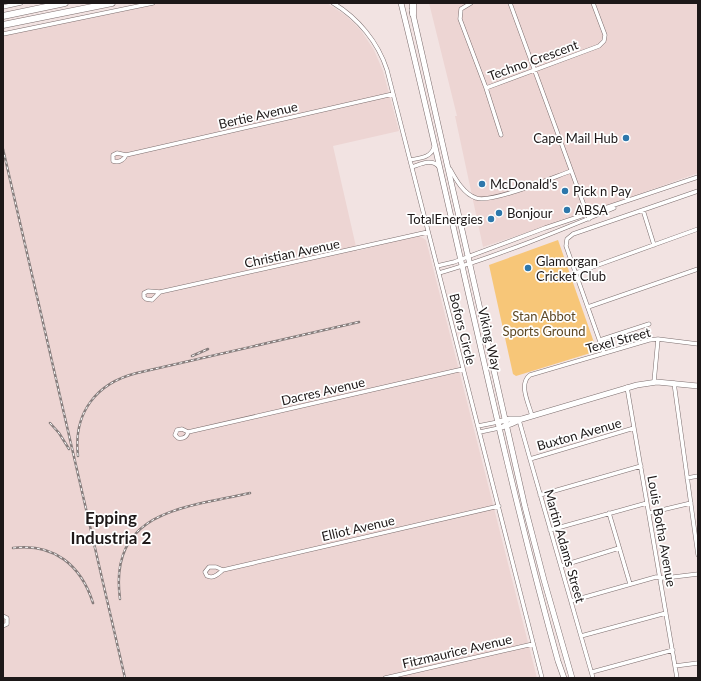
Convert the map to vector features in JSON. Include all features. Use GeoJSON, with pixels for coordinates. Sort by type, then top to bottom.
{"type":"FeatureCollection","features":[{"type":"Feature","properties":{"kind":"highway"},"geometry":{"type":"LineString","coordinates":[[3,16],[65,3]]}},
{"type":"Feature","properties":{"kind":"highway"},"geometry":{"type":"LineString","coordinates":[[3,25],[112,3]]}},
{"type":"Feature","properties":{"kind":"highway"},"geometry":{"type":"LineString","coordinates":[[412,3],[413,14]]}},
{"type":"Feature","properties":{"kind":"main road","name":"Viking Way"},"geometry":{"type":"LineString","coordinates":[[401,3],[435,142],[529,555],[564,678]]}},
{"type":"Feature","properties":{"kind":"main road","name":"Viking Way"},"geometry":{"type":"LineString","coordinates":[[413,14],[505,420],[544,580],[572,678]]}},
{"type":"Feature","properties":{"kind":"main road"},"geometry":{"type":"LineString","coordinates":[[498,422],[532,416],[627,388],[654,382],[698,386]]}},
{"type":"Feature","properties":{"kind":"main road"},"geometry":{"type":"LineString","coordinates":[[499,428],[507,426],[520,419]]}},
{"type":"Feature","properties":{"kind":"street"},"geometry":{"type":"LineString","coordinates":[[3,7],[21,3]]}},
{"type":"Feature","properties":{"kind":"street"},"geometry":{"type":"LineString","coordinates":[[3,34],[153,3]]}},
{"type":"Feature","properties":{"kind":"street","name":"Bofors Circle"},"geometry":{"type":"LineString","coordinates":[[333,3],[356,20],[371,39],[385,65],[542,678]]}},
{"type":"Feature","properties":{"kind":"street","name":"Techno Crescent"},"geometry":{"type":"LineString","coordinates":[[471,3],[461,9],[460,19],[486,88],[602,44],[605,35],[593,3]]}},
{"type":"Feature","properties":{"kind":"street"},"geometry":{"type":"LineString","coordinates":[[510,3],[589,219]]}},
{"type":"Feature","properties":{"kind":"street"},"geometry":{"type":"LineString","coordinates":[[486,88],[502,135]]}},
{"type":"Feature","properties":{"kind":"street","name":"Bertie Avenue"},"geometry":{"type":"LineString","coordinates":[[126,155],[393,94]]}},
{"type":"Feature","properties":{"kind":"street"},"geometry":{"type":"LineString","coordinates":[[410,160],[431,153],[434,149],[435,142]]}},
{"type":"Feature","properties":{"kind":"street"},"geometry":{"type":"LineString","coordinates":[[412,167],[434,162],[441,172]]}},
{"type":"Feature","properties":{"kind":"street"},"geometry":{"type":"LineString","coordinates":[[446,163],[458,184],[477,199],[485,200],[495,198],[571,170]]}},
{"type":"Feature","properties":{"kind":"street"},"geometry":{"type":"LineString","coordinates":[[437,266],[698,177]]}},
{"type":"Feature","properties":{"kind":"street"},"geometry":{"type":"LineString","coordinates":[[604,353],[566,246],[568,239],[573,234],[698,190]]}},
{"type":"Feature","properties":{"kind":"street"},"geometry":{"type":"LineString","coordinates":[[439,273],[462,266],[589,219],[629,201]]}},
{"type":"Feature","properties":{"kind":"street"},"geometry":{"type":"LineString","coordinates":[[577,218],[586,209]]}},
{"type":"Feature","properties":{"kind":"street"},"geometry":{"type":"LineString","coordinates":[[643,210],[654,244]]}},
{"type":"Feature","properties":{"kind":"street"},"geometry":{"type":"LineString","coordinates":[[576,273],[698,229]]}},
{"type":"Feature","properties":{"kind":"street","name":"Christian Avenue"},"geometry":{"type":"LineString","coordinates":[[160,292],[428,232]]}},
{"type":"Feature","properties":{"kind":"street"},"geometry":{"type":"LineString","coordinates":[[588,307],[698,269]]}},
{"type":"Feature","properties":{"kind":"street"},"geometry":{"type":"LineString","coordinates":[[600,340],[649,324]]}},
{"type":"Feature","properties":{"kind":"street"},"geometry":{"type":"LineString","coordinates":[[654,382],[658,339]]}},
{"type":"Feature","properties":{"kind":"street","name":"Texel Street"},"geometry":{"type":"LineString","coordinates":[[532,416],[524,387],[527,378],[532,375],[645,341],[658,339],[698,344]]}},
{"type":"Feature","properties":{"kind":"street","name":"Dacres Avenue"},"geometry":{"type":"LineString","coordinates":[[188,432],[463,369]]}},
{"type":"Feature","properties":{"kind":"street"},"geometry":{"type":"LineString","coordinates":[[674,383],[698,555]]}},
{"type":"Feature","properties":{"kind":"street","name":"Louis Botha Avenue"},"geometry":{"type":"LineString","coordinates":[[627,388],[677,678]]}},
{"type":"Feature","properties":{"kind":"street","name":"Martin Adams Street"},"geometry":{"type":"LineString","coordinates":[[520,419],[540,495],[594,678]]}},
{"type":"Feature","properties":{"kind":"street"},"geometry":{"type":"LineString","coordinates":[[478,426],[498,422]]}},
{"type":"Feature","properties":{"kind":"street"},"geometry":{"type":"LineString","coordinates":[[480,432],[499,428]]}},
{"type":"Feature","properties":{"kind":"street","name":"Buxton Avenue"},"geometry":{"type":"LineString","coordinates":[[530,459],[634,428]]}},
{"type":"Feature","properties":{"kind":"street"},"geometry":{"type":"LineString","coordinates":[[482,442],[484,436],[489,430]]}},
{"type":"Feature","properties":{"kind":"street"},"geometry":{"type":"LineString","coordinates":[[540,495],[640,466]]}},
{"type":"Feature","properties":{"kind":"street"},"geometry":{"type":"LineString","coordinates":[[687,478],[698,476]]}},
{"type":"Feature","properties":{"kind":"street"},"geometry":{"type":"LineString","coordinates":[[550,530],[647,503]]}},
{"type":"Feature","properties":{"kind":"street"},"geometry":{"type":"LineString","coordinates":[[649,513],[691,503]]}},
{"type":"Feature","properties":{"kind":"street","name":"Elliot Avenue"},"geometry":{"type":"LineString","coordinates":[[223,570],[498,506]]}},
{"type":"Feature","properties":{"kind":"street"},"geometry":{"type":"LineString","coordinates":[[609,513],[630,584]]}},
{"type":"Feature","properties":{"kind":"street"},"geometry":{"type":"LineString","coordinates":[[561,566],[619,548]]}},
{"type":"Feature","properties":{"kind":"street"},"geometry":{"type":"LineString","coordinates":[[209,567],[216,567],[223,570],[212,578],[205,574],[209,567]]}},
{"type":"Feature","properties":{"kind":"street"},"geometry":{"type":"LineString","coordinates":[[571,601],[656,577],[660,578],[698,574]]}},
{"type":"Feature","properties":{"kind":"street"},"geometry":{"type":"LineString","coordinates":[[581,636],[666,613]]}},
{"type":"Feature","properties":{"kind":"street"},"geometry":{"type":"LineString","coordinates":[[3,616],[7,618],[7,624],[3,626]]}},
{"type":"Feature","properties":{"kind":"street","name":"Fitzmaurice Avenue"},"geometry":{"type":"LineString","coordinates":[[385,678],[533,644]]}},
{"type":"Feature","properties":{"kind":"street"},"geometry":{"type":"LineString","coordinates":[[592,672],[673,650]]}},
{"type":"Feature","properties":{"kind":"street"},"geometry":{"type":"LineString","coordinates":[[675,666],[698,663]]}},
{"type":"Feature","properties":{"kind":"shaded area"},"geometry":{"type":"Polygon","coordinates":[[[162,3],[327,3],[354,23],[374,50],[383,71],[399,131],[333,146],[357,251],[418,235],[426,240],[537,678],[3,678],[3,36],[162,3]]]}},
{"type":"Feature","properties":{"kind":"shaded area"},"geometry":{"type":"Polygon","coordinates":[[[429,3],[698,3],[698,173],[592,211],[483,247],[455,116],[457,116],[429,3]]]}},
{"type":"Feature","properties":{"kind":"green space","name":"Stan Abbot Sports Ground"},"geometry":{"type":"Polygon","coordinates":[[[558,240],[597,351],[516,376],[513,374],[489,265],[558,240]]]}},
{"type":"Feature","properties":{"kind":"railway"},"geometry":{"type":"LineString","coordinates":[[3,149],[125,678]]}},
{"type":"Feature","properties":{"kind":"railway"},"geometry":{"type":"LineString","coordinates":[[78,456],[77,440],[79,426],[90,402],[99,392],[122,378],[137,373],[359,322]]}},
{"type":"Feature","properties":{"kind":"railway"},"geometry":{"type":"LineString","coordinates":[[192,356],[208,349]]}},
{"type":"Feature","properties":{"kind":"railway"},"geometry":{"type":"LineString","coordinates":[[50,423],[59,433],[69,449]]}},
{"type":"Feature","properties":{"kind":"railway"},"geometry":{"type":"LineString","coordinates":[[120,599],[119,570],[126,547],[139,530],[156,518],[177,510],[201,503],[250,493]]}},
{"type":"Feature","properties":{"kind":"railway"},"geometry":{"type":"LineString","coordinates":[[13,548],[28,547],[41,549],[64,559],[81,578],[93,603]]}},
{"type":"Feature","properties":{"kind":"place","name":"Cape Mail Hub"},"geometry":{"type":"Point","coordinates":[626,138]}},
{"type":"Feature","properties":{"kind":"place","name":"McDonald's"},"geometry":{"type":"Point","coordinates":[482,184]}},
{"type":"Feature","properties":{"kind":"place","name":"Pick n Pay"},"geometry":{"type":"Point","coordinates":[565,191]}},
{"type":"Feature","properties":{"kind":"place","name":"ABSA"},"geometry":{"type":"Point","coordinates":[567,210]}},
{"type":"Feature","properties":{"kind":"place","name":"Bonjour"},"geometry":{"type":"Point","coordinates":[499,213]}},
{"type":"Feature","properties":{"kind":"place","name":"TotalEnergies"},"geometry":{"type":"Point","coordinates":[491,219]}},
{"type":"Feature","properties":{"kind":"place","name":"Glamorgan Cricket Club"},"geometry":{"type":"Point","coordinates":[528,268]}},
{"type":"Feature","properties":{"kind":"district","name":"Epping Industria 2"},"geometry":{"type":"Point","coordinates":[111,528]}}]}
